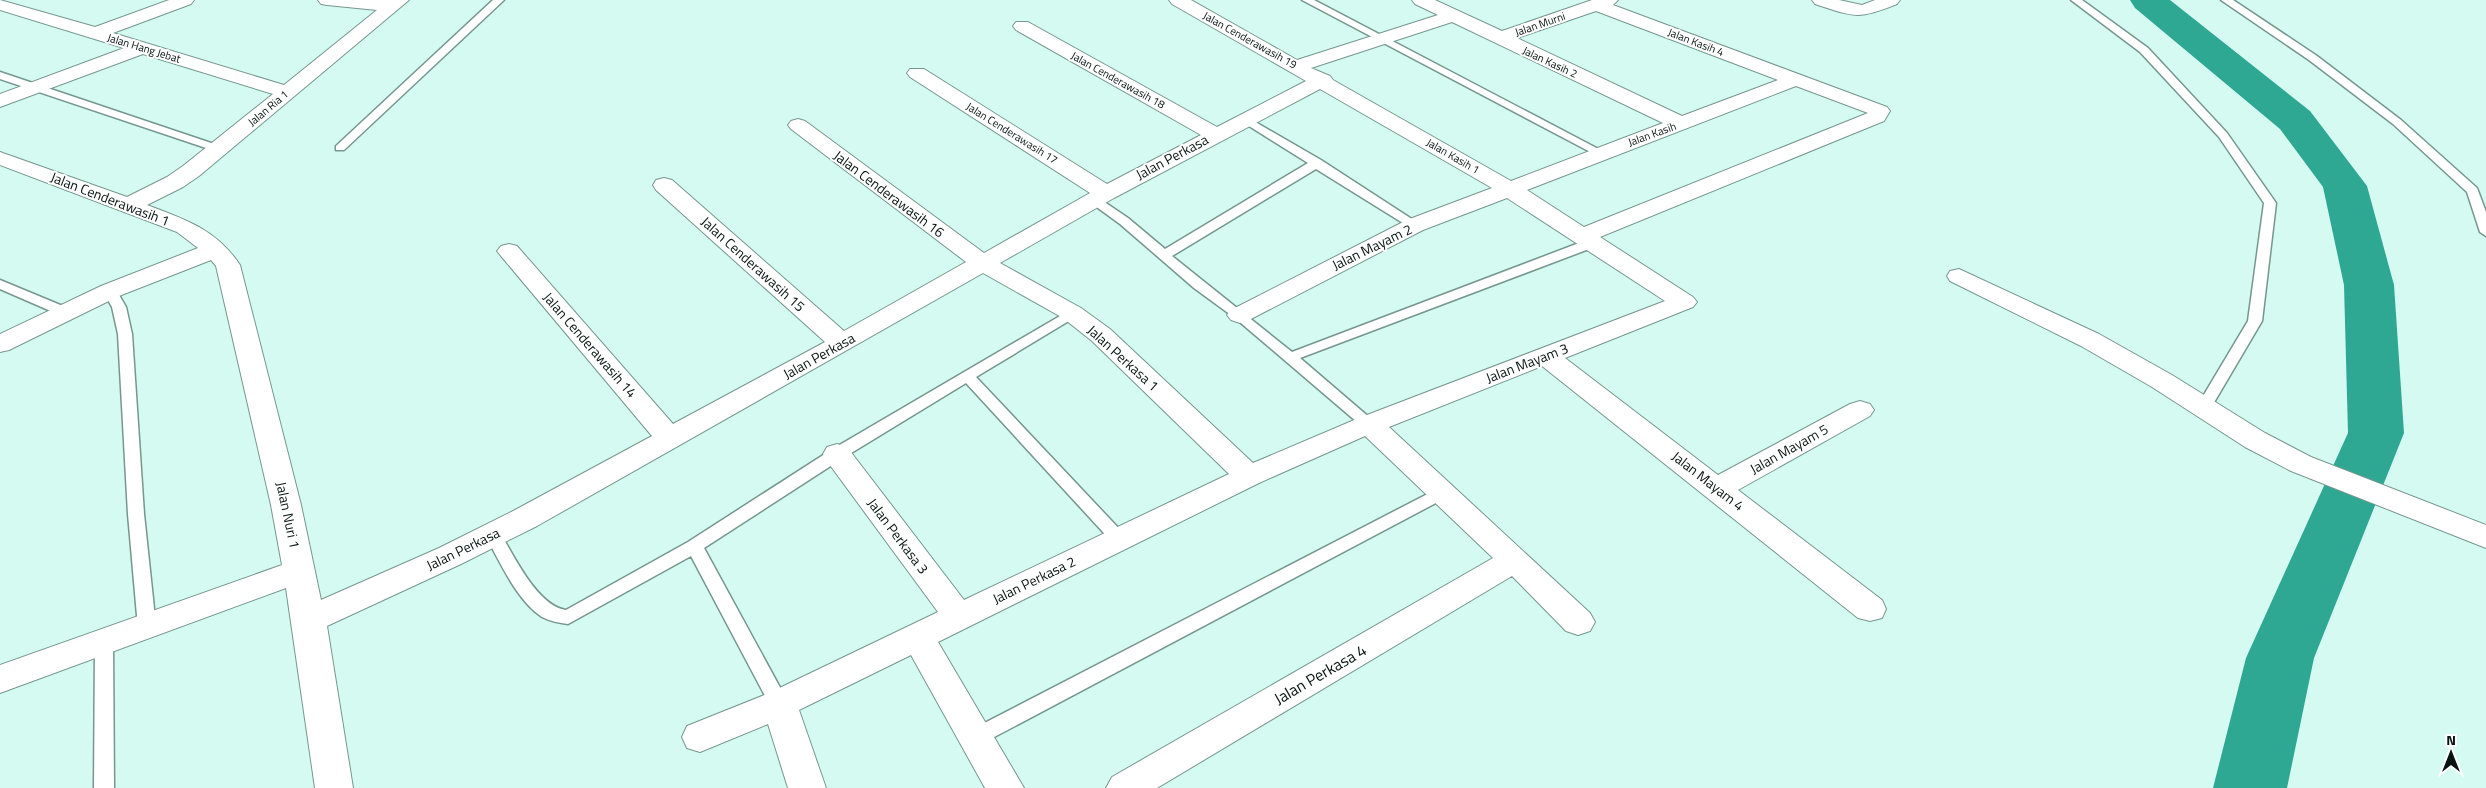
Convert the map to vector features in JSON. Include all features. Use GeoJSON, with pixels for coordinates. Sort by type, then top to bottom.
{"type":"FeatureCollection","features":[{"type":"Feature","properties":{"kind":"street"},"geometry":{"type":"LineString","coordinates":[[96,33],[185,0]]}},
{"type":"Feature","properties":{"kind":"street"},"geometry":{"type":"LineString","coordinates":[[327,0],[353,4],[396,3]]}},
{"type":"Feature","properties":{"kind":"street","name":"Jalan Cenderawasih 19"},"geometry":{"type":"LineString","coordinates":[[1179,0],[1322,80]]}},
{"type":"Feature","properties":{"kind":"street","name":"Jalan Kasih 2"},"geometry":{"type":"LineString","coordinates":[[1421,0],[1680,123]]}},
{"type":"Feature","properties":{"kind":"street"},"geometry":{"type":"LineString","coordinates":[[1821,0],[1851,10],[1864,11],[1891,0]]}},
{"type":"Feature","properties":{"kind":"street","name":"Jalan Murni"},"geometry":{"type":"LineString","coordinates":[[1500,38],[1603,2]]}},
{"type":"Feature","properties":{"kind":"street","name":"Jalan Kasih 4"},"geometry":{"type":"LineString","coordinates":[[1586,239],[1804,148],[1877,116],[1880,111],[1795,80],[1603,2]]}},
{"type":"Feature","properties":{"kind":"street","name":"Jalan Ria 1"},"geometry":{"type":"LineString","coordinates":[[129,205],[175,182],[219,149],[396,3]]}},
{"type":"Feature","properties":{"kind":"street","name":"Jalan Hang Jebat"},"geometry":{"type":"LineString","coordinates":[[0,4],[287,92]]}},
{"type":"Feature","properties":{"kind":"street"},"geometry":{"type":"LineString","coordinates":[[1297,66],[1452,16]]}},
{"type":"Feature","properties":{"kind":"street","name":"Jalan Cenderawasih 18"},"geometry":{"type":"LineString","coordinates":[[1022,26],[1215,134]]}},
{"type":"Feature","properties":{"kind":"street"},"geometry":{"type":"LineString","coordinates":[[0,101],[142,48]]}},
{"type":"Feature","properties":{"kind":"street","name":"Jalan Cenderawasih 17"},"geometry":{"type":"LineString","coordinates":[[917,73],[1100,196]]}},
{"type":"Feature","properties":{"kind":"street","name":"Jalan Perkasa"},"geometry":{"type":"LineString","coordinates":[[309,620],[493,534],[670,439],[1100,196],[1215,134],[1322,80]]}},
{"type":"Feature","properties":{"kind":"street","name":"Jalan Kasih 1"},"geometry":{"type":"LineString","coordinates":[[1322,80],[1508,188],[1684,302]]}},
{"type":"Feature","properties":{"kind":"street","name":"Jalan Kasih"},"geometry":{"type":"LineString","coordinates":[[1508,188],[1680,123],[1774,90],[1795,80]]}},
{"type":"Feature","properties":{"kind":"street","name":"Jalan Cenderawasih 16"},"geometry":{"type":"LineString","coordinates":[[798,125],[981,262]]}},
{"type":"Feature","properties":{"kind":"street","name":"Jalan Cenderawasih 1"},"geometry":{"type":"LineString","coordinates":[[0,158],[185,227],[205,239],[216,249]]}},
{"type":"Feature","properties":{"kind":"street","name":"Jalan Cenderawasih 15"},"geometry":{"type":"LineString","coordinates":[[664,185],[842,343]]}},
{"type":"Feature","properties":{"kind":"street","name":"Jalan Mayam 2"},"geometry":{"type":"LineString","coordinates":[[1240,315],[1415,225],[1508,188]]}},
{"type":"Feature","properties":{"kind":"street"},"geometry":{"type":"LineString","coordinates":[[0,344],[110,292],[216,249]]}},
{"type":"Feature","properties":{"kind":"street","name":"Jalan Nuri 1"},"geometry":{"type":"LineString","coordinates":[[216,249],[228,265],[286,505],[309,620],[334,788]]}},
{"type":"Feature","properties":{"kind":"street","name":"Jalan Cenderawasih 14"},"geometry":{"type":"LineString","coordinates":[[509,251],[670,439]]}},
{"type":"Feature","properties":{"kind":"street","name":"Jalan Perkasa 1"},"geometry":{"type":"LineString","coordinates":[[981,262],[1072,313],[1101,335],[1249,476]]}},
{"type":"Feature","properties":{"kind":"street"},"geometry":{"type":"LineString","coordinates":[[1959,276],[2090,340],[2254,440],[2301,464],[2485,537]]}},
{"type":"Feature","properties":{"kind":"street","name":"Jalan Mayam 3"},"geometry":{"type":"LineString","coordinates":[[1369,424],[1684,302]]}},
{"type":"Feature","properties":{"kind":"street","name":"Jalan Mayam 4"},"geometry":{"type":"LineString","coordinates":[[1546,356],[1718,488],[1870,609]]}},
{"type":"Feature","properties":{"kind":"street","name":"Jalan Mayam 5"},"geometry":{"type":"LineString","coordinates":[[1718,488],[1860,410]]}},
{"type":"Feature","properties":{"kind":"street"},"geometry":{"type":"LineString","coordinates":[[1369,424],[1515,560],[1578,622]]}},
{"type":"Feature","properties":{"kind":"street","name":"Jalan Perkasa 2"},"geometry":{"type":"LineString","coordinates":[[700,737],[780,704],[1249,476],[1369,424]]}},
{"type":"Feature","properties":{"kind":"street","name":"Jalan Perkasa 3"},"geometry":{"type":"LineString","coordinates":[[837,454],[959,617]]}},
{"type":"Feature","properties":{"kind":"street","name":"Jalan Perkasa 4"},"geometry":{"type":"LineString","coordinates":[[1125,788],[1515,560]]}},
{"type":"Feature","properties":{"kind":"street"},"geometry":{"type":"LineString","coordinates":[[0,680],[300,571]]}},
{"type":"Feature","properties":{"kind":"street"},"geometry":{"type":"LineString","coordinates":[[918,638],[974,738],[1005,788]]}},
{"type":"Feature","properties":{"kind":"street"},"geometry":{"type":"LineString","coordinates":[[780,704],[807,788]]}},
{"type":"Feature","properties":{"kind":"lane"},"geometry":{"type":"LineString","coordinates":[[340,148],[498,0]]}},
{"type":"Feature","properties":{"kind":"lane"},"geometry":{"type":"LineString","coordinates":[[1307,0],[1600,153]]}},
{"type":"Feature","properties":{"kind":"lane"},"geometry":{"type":"LineString","coordinates":[[2076,0],[2144,50],[2223,135],[2270,203],[2255,321],[2204,408]]}},
{"type":"Feature","properties":{"kind":"lane"},"geometry":{"type":"LineString","coordinates":[[2226,0],[2313,58],[2397,122],[2473,191],[2486,232]]}},
{"type":"Feature","properties":{"kind":"lane"},"geometry":{"type":"LineString","coordinates":[[0,75],[219,149]]}},
{"type":"Feature","properties":{"kind":"lane"},"geometry":{"type":"LineString","coordinates":[[1245,119],[1415,225]]}},
{"type":"Feature","properties":{"kind":"lane"},"geometry":{"type":"LineString","coordinates":[[1164,255],[1317,163]]}},
{"type":"Feature","properties":{"kind":"lane"},"geometry":{"type":"LineString","coordinates":[[1100,196],[1124,221],[1199,285],[1240,315],[1369,424]]}},
{"type":"Feature","properties":{"kind":"lane"},"geometry":{"type":"LineString","coordinates":[[1291,357],[1586,239]]}},
{"type":"Feature","properties":{"kind":"lane"},"geometry":{"type":"LineString","coordinates":[[0,284],[65,312]]}},
{"type":"Feature","properties":{"kind":"lane"},"geometry":{"type":"LineString","coordinates":[[110,292],[119,307],[125,334],[136,514],[147,627]]}},
{"type":"Feature","properties":{"kind":"lane"},"geometry":{"type":"LineString","coordinates":[[493,534],[531,593],[546,610],[557,616],[568,617],[694,546],[837,454],[1072,313]]}},
{"type":"Feature","properties":{"kind":"lane"},"geometry":{"type":"LineString","coordinates":[[968,377],[1119,539]]}},
{"type":"Feature","properties":{"kind":"lane"},"geometry":{"type":"LineString","coordinates":[[974,738],[1443,492]]}},
{"type":"Feature","properties":{"kind":"lane"},"geometry":{"type":"LineString","coordinates":[[694,546],[780,704]]}},
{"type":"Feature","properties":{"kind":"lane"},"geometry":{"type":"LineString","coordinates":[[104,643],[104,788]]}},
{"type":"Feature","properties":{"kind":"waterway"},"geometry":{"type":"LineString","coordinates":[[2148,0],[2295,120],[2345,186],[2369,285],[2376,433],[2280,658],[2250,788]]}}]}
